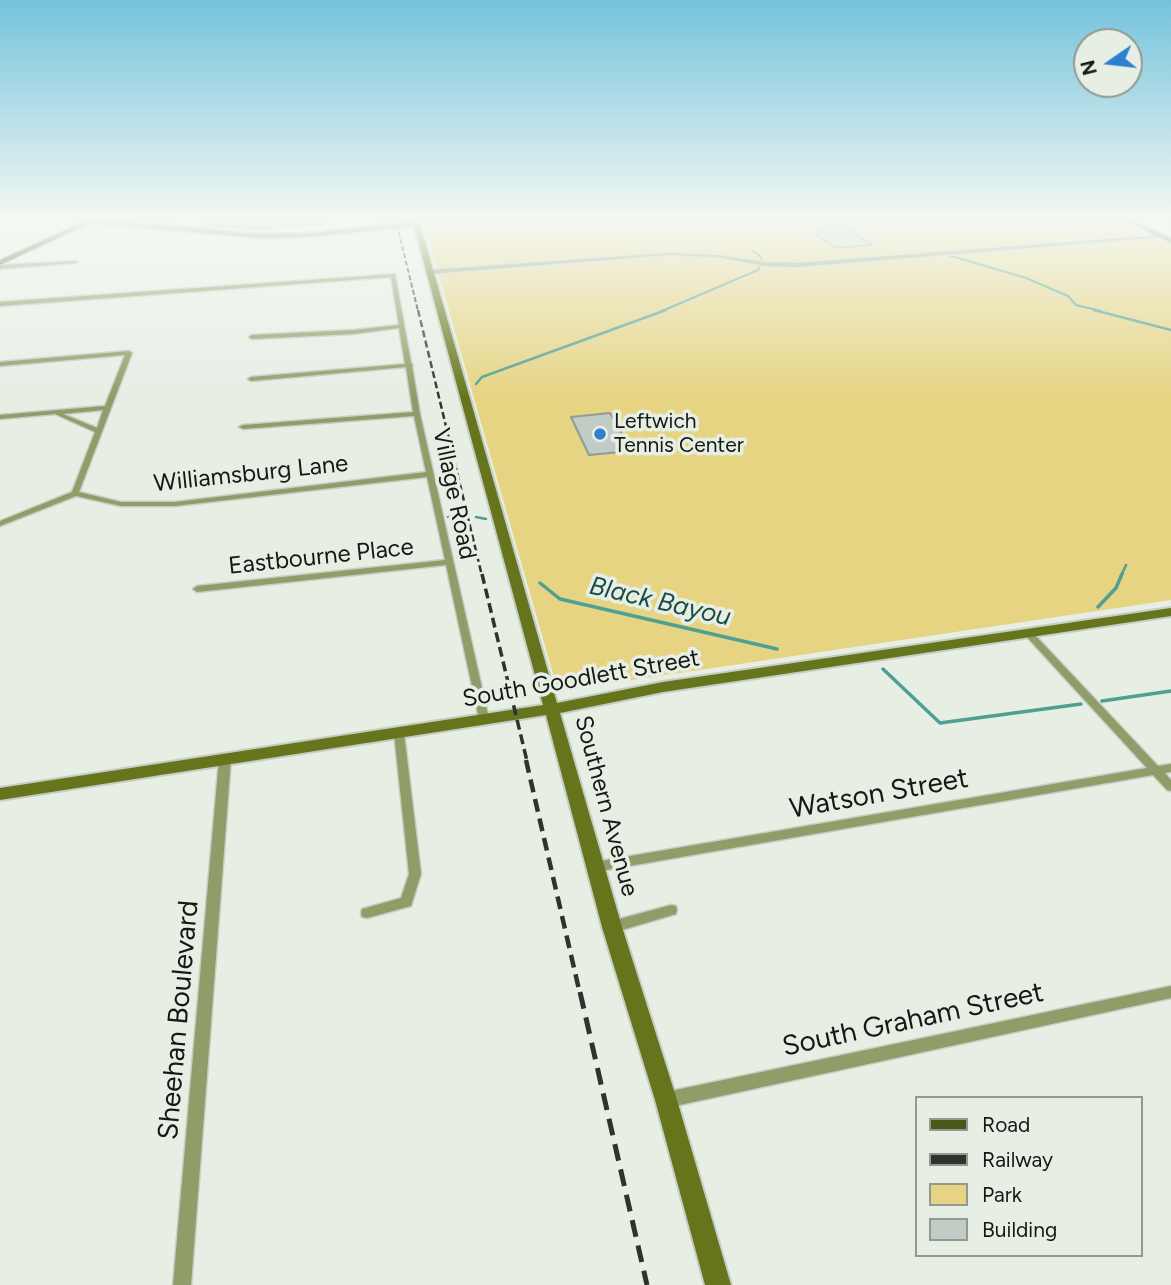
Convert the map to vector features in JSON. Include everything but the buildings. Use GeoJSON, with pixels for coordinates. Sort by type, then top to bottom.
{"type":"FeatureCollection","features":[{"type":"Feature","properties":{"kind":"street","name":"Village Road"},"geometry":{"type":"LineString","coordinates":[[0,304],[366,277]]}},
{"type":"Feature","properties":{"kind":"street","name":"Village Road"},"geometry":{"type":"LineString","coordinates":[[393,277],[417,414],[484,719]]}},
{"type":"Feature","properties":{"kind":"street","name":"Southern Avenue"},"geometry":{"type":"LineString","coordinates":[[430,277],[612,927],[666,1100],[718,1285]]}},
{"type":"Feature","properties":{"kind":"street"},"geometry":{"type":"LineString","coordinates":[[252,338],[353,332],[401,326]]}},
{"type":"Feature","properties":{"kind":"street"},"geometry":{"type":"LineString","coordinates":[[0,364],[129,353],[75,493],[0,524]]}},
{"type":"Feature","properties":{"kind":"street"},"geometry":{"type":"LineString","coordinates":[[251,379],[410,365]]}},
{"type":"Feature","properties":{"kind":"street"},"geometry":{"type":"LineString","coordinates":[[0,417],[108,408]]}},
{"type":"Feature","properties":{"kind":"street"},"geometry":{"type":"LineString","coordinates":[[54,413],[99,431]]}},
{"type":"Feature","properties":{"kind":"street"},"geometry":{"type":"LineString","coordinates":[[243,427],[417,414]]}},
{"type":"Feature","properties":{"kind":"street","name":"Williamsburg Lane"},"geometry":{"type":"LineString","coordinates":[[75,493],[121,504],[175,504],[431,474]]}},
{"type":"Feature","properties":{"kind":"street","name":"Eastbourne Place"},"geometry":{"type":"LineString","coordinates":[[197,589],[449,562]]}},
{"type":"Feature","properties":{"kind":"street","name":"South Goodlett Street"},"geometry":{"type":"LineString","coordinates":[[0,794],[553,709],[663,687],[1171,612]]}},
{"type":"Feature","properties":{"kind":"street"},"geometry":{"type":"LineString","coordinates":[[1029,634],[1171,787]]}},
{"type":"Feature","properties":{"kind":"street"},"geometry":{"type":"LineString","coordinates":[[367,913],[406,902],[415,874],[399,733]]}},
{"type":"Feature","properties":{"kind":"street","name":"Sheehan Boulevard"},"geometry":{"type":"LineString","coordinates":[[182,1285],[225,759]]}},
{"type":"Feature","properties":{"kind":"street","name":"Watson Street"},"geometry":{"type":"LineString","coordinates":[[595,867],[1171,768]]}},
{"type":"Feature","properties":{"kind":"street"},"geometry":{"type":"LineString","coordinates":[[612,927],[671,910]]}},
{"type":"Feature","properties":{"kind":"street","name":"South Graham Street"},"geometry":{"type":"LineString","coordinates":[[666,1100],[1171,992]]}},
{"type":"Feature","properties":{"kind":"green space"},"geometry":{"type":"Polygon","coordinates":[[[439,277],[1171,277],[1171,600],[558,691],[439,277]]]}},
{"type":"Feature","properties":{"kind":"waterway"},"geometry":{"type":"LineString","coordinates":[[662,311],[742,277]]}},
{"type":"Feature","properties":{"kind":"waterway"},"geometry":{"type":"LineString","coordinates":[[1022,277],[1068,296],[1076,305],[1101,311]]}},
{"type":"Feature","properties":{"kind":"waterway"},"geometry":{"type":"LineString","coordinates":[[476,384],[482,377],[666,310]]}},
{"type":"Feature","properties":{"kind":"waterway"},"geometry":{"type":"LineString","coordinates":[[1094,310],[1171,330]]}},
{"type":"Feature","properties":{"kind":"waterway","name":"Black Bayou"},"geometry":{"type":"LineString","coordinates":[[448,517],[458,517]]}},
{"type":"Feature","properties":{"kind":"waterway","name":"Black Bayou"},"geometry":{"type":"LineString","coordinates":[[476,517],[486,519]]}},
{"type":"Feature","properties":{"kind":"waterway"},"geometry":{"type":"LineString","coordinates":[[1121,576],[1126,565]]}},
{"type":"Feature","properties":{"kind":"waterway"},"geometry":{"type":"LineString","coordinates":[[1098,607],[1116,588],[1122,574]]}},
{"type":"Feature","properties":{"kind":"waterway","name":"Black Bayou"},"geometry":{"type":"LineString","coordinates":[[540,583],[560,599],[777,649]]}},
{"type":"Feature","properties":{"kind":"waterway","name":"Black Bayou"},"geometry":{"type":"LineString","coordinates":[[883,669],[940,723],[1081,704]]}},
{"type":"Feature","properties":{"kind":"waterway","name":"Black Bayou"},"geometry":{"type":"LineString","coordinates":[[1102,701],[1171,691]]}},
{"type":"Feature","properties":{"kind":"railway"},"geometry":{"type":"LineString","coordinates":[[410,277],[418,311]]}},
{"type":"Feature","properties":{"kind":"railway"},"geometry":{"type":"LineString","coordinates":[[418,310],[482,576]]}},
{"type":"Feature","properties":{"kind":"railway"},"geometry":{"type":"LineString","coordinates":[[482,574],[527,761]]}},
{"type":"Feature","properties":{"kind":"railway"},"geometry":{"type":"LineString","coordinates":[[526,760],[580,994]]}},
{"type":"Feature","properties":{"kind":"railway"},"geometry":{"type":"LineString","coordinates":[[580,992],[647,1285]]}},
{"type":"Feature","properties":{"kind":"place","name":"Leftwich Tennis Center"},"geometry":{"type":"Point","coordinates":[600,434]}}]}
